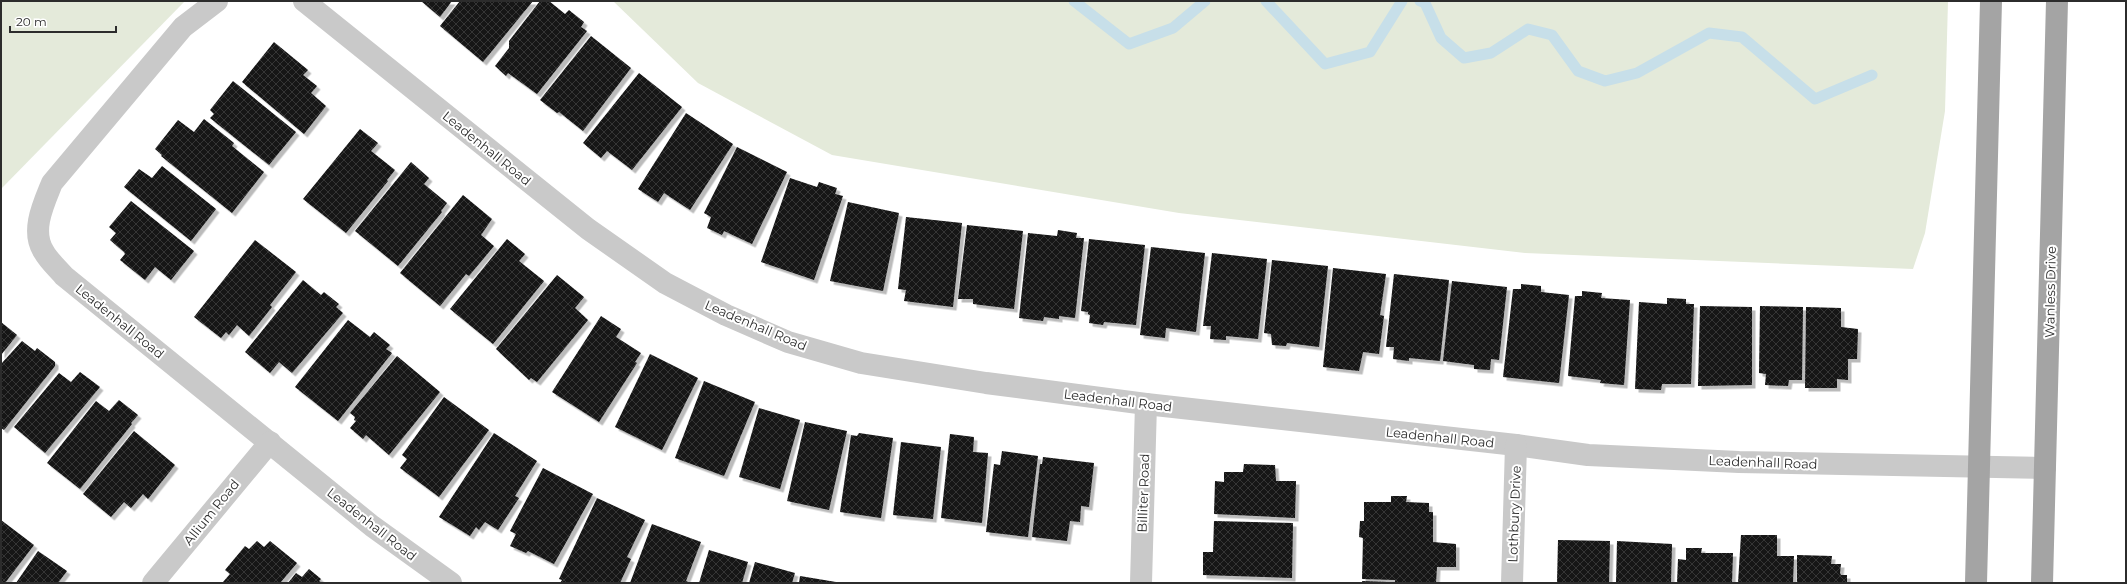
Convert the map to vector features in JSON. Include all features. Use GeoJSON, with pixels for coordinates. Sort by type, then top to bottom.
{"type":"FeatureCollection","features":[{"type":"Feature","properties":{"kind":"main road"},"geometry":{"type":"LineString","coordinates":[[1976,583],[1991,1]]}},
{"type":"Feature","properties":{"kind":"main road","name":"Wanless Drive"},"geometry":{"type":"LineString","coordinates":[[2042,583],[2057,1]]}},
{"type":"Feature","properties":{"kind":"street","name":"Leadenhall Road"},"geometry":{"type":"LineString","coordinates":[[217,1],[183,27],[52,183],[40,211],[38,234],[43,251],[64,276],[397,545],[451,583]]}},
{"type":"Feature","properties":{"kind":"street","name":"Leadenhall Road"},"geometry":{"type":"LineString","coordinates":[[304,1],[588,229],[665,283],[726,315],[788,342],[861,363],[986,383],[1146,404],[1516,445],[1596,456],[1739,462],[2045,468]]}},
{"type":"Feature","properties":{"kind":"street","name":"Billiter Road"},"geometry":{"type":"LineString","coordinates":[[1141,583],[1146,404]]}},
{"type":"Feature","properties":{"kind":"street","name":"Allium Road"},"geometry":{"type":"LineString","coordinates":[[153,583],[270,442]]}},
{"type":"Feature","properties":{"kind":"street","name":"Lothbury Drive"},"geometry":{"type":"LineString","coordinates":[[1512,583],[1516,445]]}},
{"type":"Feature","properties":{"kind":"green space"},"geometry":{"type":"Polygon","coordinates":[[[1,1],[185,1],[1,189],[1,1]]]}},
{"type":"Feature","properties":{"kind":"green space"},"geometry":{"type":"Polygon","coordinates":[[[613,1],[1948,1],[1945,111],[1925,233],[1913,269],[1525,253],[1179,213],[832,155],[698,83],[613,1]]]}},
{"type":"Feature","properties":{"kind":"building"},"geometry":{"type":"Polygon","coordinates":[[[421,1],[452,1],[440,17],[421,1]]]}},
{"type":"Feature","properties":{"kind":"building"},"geometry":{"type":"Polygon","coordinates":[[[460,1],[533,1],[483,62],[440,26],[460,1]]]}},
{"type":"Feature","properties":{"kind":"building"},"geometry":{"type":"Polygon","coordinates":[[[540,1],[549,1],[565,14],[569,10],[584,22],[581,27],[587,31],[537,94],[508,73],[506,76],[495,66],[509,48],[509,41],[540,1]]]}},
{"type":"Feature","properties":{"kind":"building"},"geometry":{"type":"Polygon","coordinates":[[[591,36],[631,68],[583,131],[559,112],[557,113],[540,100],[591,36]]]}},
{"type":"Feature","properties":{"kind":"building"},"geometry":{"type":"Polygon","coordinates":[[[274,42],[308,70],[303,75],[317,86],[311,93],[326,106],[304,134],[242,82],[274,42]]]}},
{"type":"Feature","properties":{"kind":"building"},"geometry":{"type":"Polygon","coordinates":[[[639,73],[682,107],[632,170],[607,151],[601,158],[583,143],[639,73]]]}},
{"type":"Feature","properties":{"kind":"building"},"geometry":{"type":"Polygon","coordinates":[[[233,81],[296,132],[269,165],[210,118],[214,114],[210,110],[233,81]]]}},
{"type":"Feature","properties":{"kind":"building"},"geometry":{"type":"Polygon","coordinates":[[[686,113],[733,144],[690,210],[664,193],[658,202],[638,189],[686,113]]]}},
{"type":"Feature","properties":{"kind":"building"},"geometry":{"type":"Polygon","coordinates":[[[204,119],[234,143],[232,146],[264,172],[232,213],[161,156],[162,155],[155,149],[178,120],[194,132],[204,119]]]}},
{"type":"Feature","properties":{"kind":"building"},"geometry":{"type":"Polygon","coordinates":[[[360,129],[378,143],[371,151],[395,170],[387,180],[388,181],[346,233],[303,199],[360,129]]]}},
{"type":"Feature","properties":{"kind":"building"},"geometry":{"type":"Polygon","coordinates":[[[737,147],[787,172],[752,244],[724,231],[722,235],[707,228],[711,217],[704,213],[737,147]]]}},
{"type":"Feature","properties":{"kind":"building"},"geometry":{"type":"Polygon","coordinates":[[[411,162],[429,178],[424,184],[447,203],[441,211],[442,212],[398,266],[355,231],[411,162]]]}},
{"type":"Feature","properties":{"kind":"building"},"geometry":{"type":"Polygon","coordinates":[[[162,166],[216,209],[191,241],[124,187],[139,169],[152,178],[162,166]]]}},
{"type":"Feature","properties":{"kind":"building"},"geometry":{"type":"Polygon","coordinates":[[[790,178],[817,187],[819,182],[837,188],[835,194],[843,196],[814,280],[761,262],[790,178]]]}},
{"type":"Feature","properties":{"kind":"building"},"geometry":{"type":"Polygon","coordinates":[[[463,195],[492,219],[481,235],[494,246],[469,276],[466,274],[440,306],[400,273],[463,195]]]}},
{"type":"Feature","properties":{"kind":"building"},"geometry":{"type":"Polygon","coordinates":[[[131,201],[194,251],[171,280],[155,267],[145,280],[120,260],[125,254],[110,240],[116,233],[109,227],[131,201]]]}},
{"type":"Feature","properties":{"kind":"building"},"geometry":{"type":"Polygon","coordinates":[[[848,202],[899,213],[883,291],[830,281],[848,202]]]}},
{"type":"Feature","properties":{"kind":"building"},"geometry":{"type":"Polygon","coordinates":[[[906,217],[962,223],[953,307],[904,301],[906,290],[898,289],[906,217]]]}},
{"type":"Feature","properties":{"kind":"building"},"geometry":{"type":"Polygon","coordinates":[[[967,225],[1023,231],[1014,309],[973,304],[973,299],[958,299],[967,225]]]}},
{"type":"Feature","properties":{"kind":"building"},"geometry":{"type":"Polygon","coordinates":[[[1058,230],[1077,233],[1076,238],[1084,238],[1075,318],[1059,316],[1059,319],[1044,317],[1043,321],[1019,318],[1028,233],[1057,236],[1058,230]]]}},
{"type":"Feature","properties":{"kind":"building"},"geometry":{"type":"Polygon","coordinates":[[[507,239],[525,254],[519,261],[544,281],[493,344],[450,309],[507,239]]]}},
{"type":"Feature","properties":{"kind":"building"},"geometry":{"type":"Polygon","coordinates":[[[1089,239],[1145,245],[1136,325],[1104,322],[1103,325],[1089,323],[1090,315],[1088,312],[1081,311],[1089,239]]]}},
{"type":"Feature","properties":{"kind":"building"},"geometry":{"type":"Polygon","coordinates":[[[255,240],[296,272],[270,305],[272,307],[249,336],[237,325],[229,335],[226,332],[221,338],[194,317],[255,240]]]}},
{"type":"Feature","properties":{"kind":"building"},"geometry":{"type":"Polygon","coordinates":[[[1151,247],[1205,253],[1196,332],[1166,328],[1165,338],[1140,335],[1151,247]]]}},
{"type":"Feature","properties":{"kind":"building"},"geometry":{"type":"Polygon","coordinates":[[[1212,253],[1267,259],[1258,339],[1226,336],[1226,340],[1210,339],[1211,326],[1203,326],[1212,253]]]}},
{"type":"Feature","properties":{"kind":"building"},"geometry":{"type":"Polygon","coordinates":[[[1272,260],[1328,266],[1319,347],[1287,343],[1286,346],[1272,345],[1271,334],[1264,333],[1272,260]]]}},
{"type":"Feature","properties":{"kind":"building"},"geometry":{"type":"Polygon","coordinates":[[[1333,268],[1386,274],[1380,315],[1384,316],[1379,354],[1363,352],[1359,371],[1323,367],[1333,268]]]}},
{"type":"Feature","properties":{"kind":"building"},"geometry":{"type":"Polygon","coordinates":[[[1394,274],[1449,280],[1440,361],[1409,358],[1409,361],[1393,359],[1394,347],[1386,347],[1394,274]]]}},
{"type":"Feature","properties":{"kind":"building"},"geometry":{"type":"Polygon","coordinates":[[[557,275],[584,297],[575,308],[588,320],[537,382],[531,378],[529,380],[496,349],[557,275]]]}},
{"type":"Feature","properties":{"kind":"building"},"geometry":{"type":"Polygon","coordinates":[[[303,280],[321,295],[324,292],[339,304],[336,307],[343,313],[292,373],[279,362],[270,373],[245,352],[303,280]]]}},
{"type":"Feature","properties":{"kind":"building"},"geometry":{"type":"Polygon","coordinates":[[[1452,281],[1507,287],[1499,360],[1491,359],[1490,370],[1474,369],[1474,365],[1443,361],[1452,281]]]}},
{"type":"Feature","properties":{"kind":"building"},"geometry":{"type":"Polygon","coordinates":[[[1521,284],[1541,286],[1541,292],[1569,295],[1559,383],[1503,377],[1513,289],[1521,289],[1521,284]]]}},
{"type":"Feature","properties":{"kind":"building"},"geometry":{"type":"Polygon","coordinates":[[[1582,291],[1602,293],[1601,298],[1630,300],[1624,385],[1600,383],[1601,380],[1568,376],[1575,296],[1582,296],[1582,291]]]}},
{"type":"Feature","properties":{"kind":"building"},"geometry":{"type":"Polygon","coordinates":[[[1667,298],[1686,299],[1686,304],[1694,304],[1691,384],[1662,384],[1661,390],[1635,389],[1639,302],[1667,304],[1667,298]]]}},
{"type":"Feature","properties":{"kind":"building"},"geometry":{"type":"Polygon","coordinates":[[[1700,306],[1752,307],[1752,385],[1698,386],[1700,306]]]}},
{"type":"Feature","properties":{"kind":"building"},"geometry":{"type":"Polygon","coordinates":[[[1760,306],[1803,307],[1802,380],[1789,380],[1788,386],[1765,385],[1766,374],[1759,373],[1760,306]]]}},
{"type":"Feature","properties":{"kind":"building"},"geometry":{"type":"Polygon","coordinates":[[[1806,307],[1841,308],[1841,327],[1858,329],[1857,359],[1848,359],[1848,380],[1837,379],[1837,388],[1805,388],[1806,307]]]}},
{"type":"Feature","properties":{"kind":"building"},"geometry":{"type":"Polygon","coordinates":[[[601,316],[621,329],[616,337],[641,353],[635,362],[637,363],[599,422],[552,392],[601,316]]]}},
{"type":"Feature","properties":{"kind":"building"},"geometry":{"type":"Polygon","coordinates":[[[348,320],[370,337],[374,332],[390,345],[386,349],[392,353],[338,421],[295,387],[348,320]]]}},
{"type":"Feature","properties":{"kind":"building"},"geometry":{"type":"Polygon","coordinates":[[[1,322],[17,335],[1,355],[1,322]]]}},
{"type":"Feature","properties":{"kind":"building"},"geometry":{"type":"Polygon","coordinates":[[[22,341],[35,351],[37,348],[55,362],[55,366],[4,430],[1,428],[1,364],[22,341]]]}},
{"type":"Feature","properties":{"kind":"building"},"geometry":{"type":"Polygon","coordinates":[[[650,354],[698,378],[662,450],[615,427],[650,354]]]}},
{"type":"Feature","properties":{"kind":"building"},"geometry":{"type":"Polygon","coordinates":[[[397,356],[440,392],[389,455],[366,435],[363,439],[350,428],[356,421],[354,420],[355,417],[350,413],[397,356]]]}},
{"type":"Feature","properties":{"kind":"building"},"geometry":{"type":"Polygon","coordinates":[[[80,372],[100,387],[45,453],[14,427],[59,373],[71,382],[80,372]]]}},
{"type":"Feature","properties":{"kind":"building"},"geometry":{"type":"Polygon","coordinates":[[[704,381],[755,402],[724,476],[675,458],[704,381]]]}},
{"type":"Feature","properties":{"kind":"building"},"geometry":{"type":"Polygon","coordinates":[[[444,397],[489,430],[439,497],[400,468],[407,459],[402,455],[444,397]]]}},
{"type":"Feature","properties":{"kind":"building"},"geometry":{"type":"Polygon","coordinates":[[[119,400],[138,415],[80,489],[47,463],[96,401],[109,411],[119,400]]]}},
{"type":"Feature","properties":{"kind":"building"},"geometry":{"type":"Polygon","coordinates":[[[759,408],[800,420],[780,489],[739,477],[759,408]]]}},
{"type":"Feature","properties":{"kind":"building"},"geometry":{"type":"Polygon","coordinates":[[[805,422],[847,431],[829,510],[787,501],[805,422]]]}},
{"type":"Feature","properties":{"kind":"building"},"geometry":{"type":"Polygon","coordinates":[[[134,431],[175,465],[148,499],[143,494],[131,508],[124,502],[111,517],[83,494],[134,431]]]}},
{"type":"Feature","properties":{"kind":"building"},"geometry":{"type":"Polygon","coordinates":[[[494,433],[537,461],[515,496],[519,498],[498,530],[485,522],[479,530],[476,527],[470,536],[439,517],[494,433]]]}},
{"type":"Feature","properties":{"kind":"building"},"geometry":{"type":"Polygon","coordinates":[[[859,433],[893,438],[881,518],[840,512],[851,435],[857,436],[859,433]]]}},
{"type":"Feature","properties":{"kind":"building"},"geometry":{"type":"Polygon","coordinates":[[[950,434],[974,437],[973,452],[988,453],[982,523],[941,518],[950,434]]]}},
{"type":"Feature","properties":{"kind":"building"},"geometry":{"type":"Polygon","coordinates":[[[901,442],[941,447],[933,519],[893,515],[901,442]]]}},
{"type":"Feature","properties":{"kind":"building"},"geometry":{"type":"Polygon","coordinates":[[[1002,451],[1038,456],[1028,537],[986,532],[994,464],[1000,465],[1002,451]]]}},
{"type":"Feature","properties":{"kind":"building"},"geometry":{"type":"Polygon","coordinates":[[[1043,457],[1094,463],[1089,507],[1081,506],[1080,522],[1070,521],[1067,541],[1032,537],[1040,464],[1042,464],[1043,457]]]}},
{"type":"Feature","properties":{"kind":"building"},"geometry":{"type":"Polygon","coordinates":[[[1244,464],[1275,465],[1276,481],[1296,481],[1295,518],[1214,514],[1215,481],[1224,482],[1224,472],[1243,472],[1244,464]]]}},
{"type":"Feature","properties":{"kind":"building"},"geometry":{"type":"Polygon","coordinates":[[[543,468],[593,494],[554,564],[528,551],[526,553],[510,546],[516,534],[510,531],[543,468]]]}},
{"type":"Feature","properties":{"kind":"building"},"geometry":{"type":"Polygon","coordinates":[[[1391,496],[1407,496],[1406,502],[1429,503],[1429,512],[1433,512],[1433,542],[1456,544],[1456,567],[1437,567],[1436,583],[1395,583],[1395,580],[1362,579],[1363,538],[1359,537],[1360,521],[1364,521],[1364,502],[1391,502],[1391,496]]]}},
{"type":"Feature","properties":{"kind":"building"},"geometry":{"type":"Polygon","coordinates":[[[597,498],[645,520],[627,557],[631,559],[620,583],[560,583],[562,580],[559,579],[597,498]]]}},
{"type":"Feature","properties":{"kind":"building"},"geometry":{"type":"Polygon","coordinates":[[[1,520],[34,545],[5,583],[1,583],[1,520]]]}},
{"type":"Feature","properties":{"kind":"building"},"geometry":{"type":"Polygon","coordinates":[[[1214,521],[1293,523],[1292,578],[1203,575],[1203,552],[1213,552],[1214,521]]]}},
{"type":"Feature","properties":{"kind":"building"},"geometry":{"type":"Polygon","coordinates":[[[652,524],[701,542],[686,581],[690,583],[630,583],[652,524]]]}},
{"type":"Feature","properties":{"kind":"building"},"geometry":{"type":"Polygon","coordinates":[[[1741,535],[1777,535],[1777,556],[1794,556],[1793,583],[1738,583],[1741,535]]]}},
{"type":"Feature","properties":{"kind":"building"},"geometry":{"type":"Polygon","coordinates":[[[1558,540],[1610,541],[1609,583],[1557,583],[1558,540]]]}},
{"type":"Feature","properties":{"kind":"building"},"geometry":{"type":"Polygon","coordinates":[[[257,541],[264,547],[270,541],[297,563],[280,583],[223,582],[230,574],[225,570],[245,546],[249,549],[257,541]]]}},
{"type":"Feature","properties":{"kind":"building"},"geometry":{"type":"Polygon","coordinates":[[[1617,541],[1672,544],[1671,583],[1616,583],[1617,541]]]}},
{"type":"Feature","properties":{"kind":"building"},"geometry":{"type":"Polygon","coordinates":[[[1686,548],[1702,548],[1701,553],[1733,553],[1732,583],[1677,583],[1678,559],[1686,560],[1686,548]]]}},
{"type":"Feature","properties":{"kind":"building"},"geometry":{"type":"Polygon","coordinates":[[[709,550],[748,562],[742,583],[699,583],[709,550]]]}},
{"type":"Feature","properties":{"kind":"building"},"geometry":{"type":"Polygon","coordinates":[[[38,551],[67,571],[58,583],[16,583],[38,551]]]}},
{"type":"Feature","properties":{"kind":"building"},"geometry":{"type":"Polygon","coordinates":[[[1797,555],[1832,556],[1831,564],[1841,564],[1840,573],[1841,575],[1847,575],[1847,583],[1797,583],[1797,555]]]}},
{"type":"Feature","properties":{"kind":"building"},"geometry":{"type":"Polygon","coordinates":[[[755,562],[795,573],[792,583],[749,583],[755,562]]]}},
{"type":"Feature","properties":{"kind":"building"},"geometry":{"type":"Polygon","coordinates":[[[309,569],[321,579],[319,581],[322,583],[288,583],[296,573],[302,577],[309,569]]]}},
{"type":"Feature","properties":{"kind":"building"},"geometry":{"type":"Polygon","coordinates":[[[800,576],[836,582],[836,583],[799,583],[800,576]]]}},
{"type":"Feature","properties":{"kind":"building"},"geometry":{"type":"Polygon","coordinates":[[[1362,581],[1388,582],[1388,583],[1362,583],[1362,581]]]}},
{"type":"Feature","properties":{"kind":"waterway"},"geometry":{"type":"LineString","coordinates":[[1074,1],[1129,44],[1173,28],[1205,1]]}},
{"type":"Feature","properties":{"kind":"waterway"},"geometry":{"type":"LineString","coordinates":[[1266,1],[1325,64],[1370,52],[1402,1]]}},
{"type":"Feature","properties":{"kind":"waterway"},"geometry":{"type":"LineString","coordinates":[[1420,1],[1425,3],[1441,38],[1464,58],[1491,53],[1528,29],[1552,35],[1578,71],[1605,81],[1637,73],[1709,33],[1742,37],[1815,99],[1872,75]]}}]}
